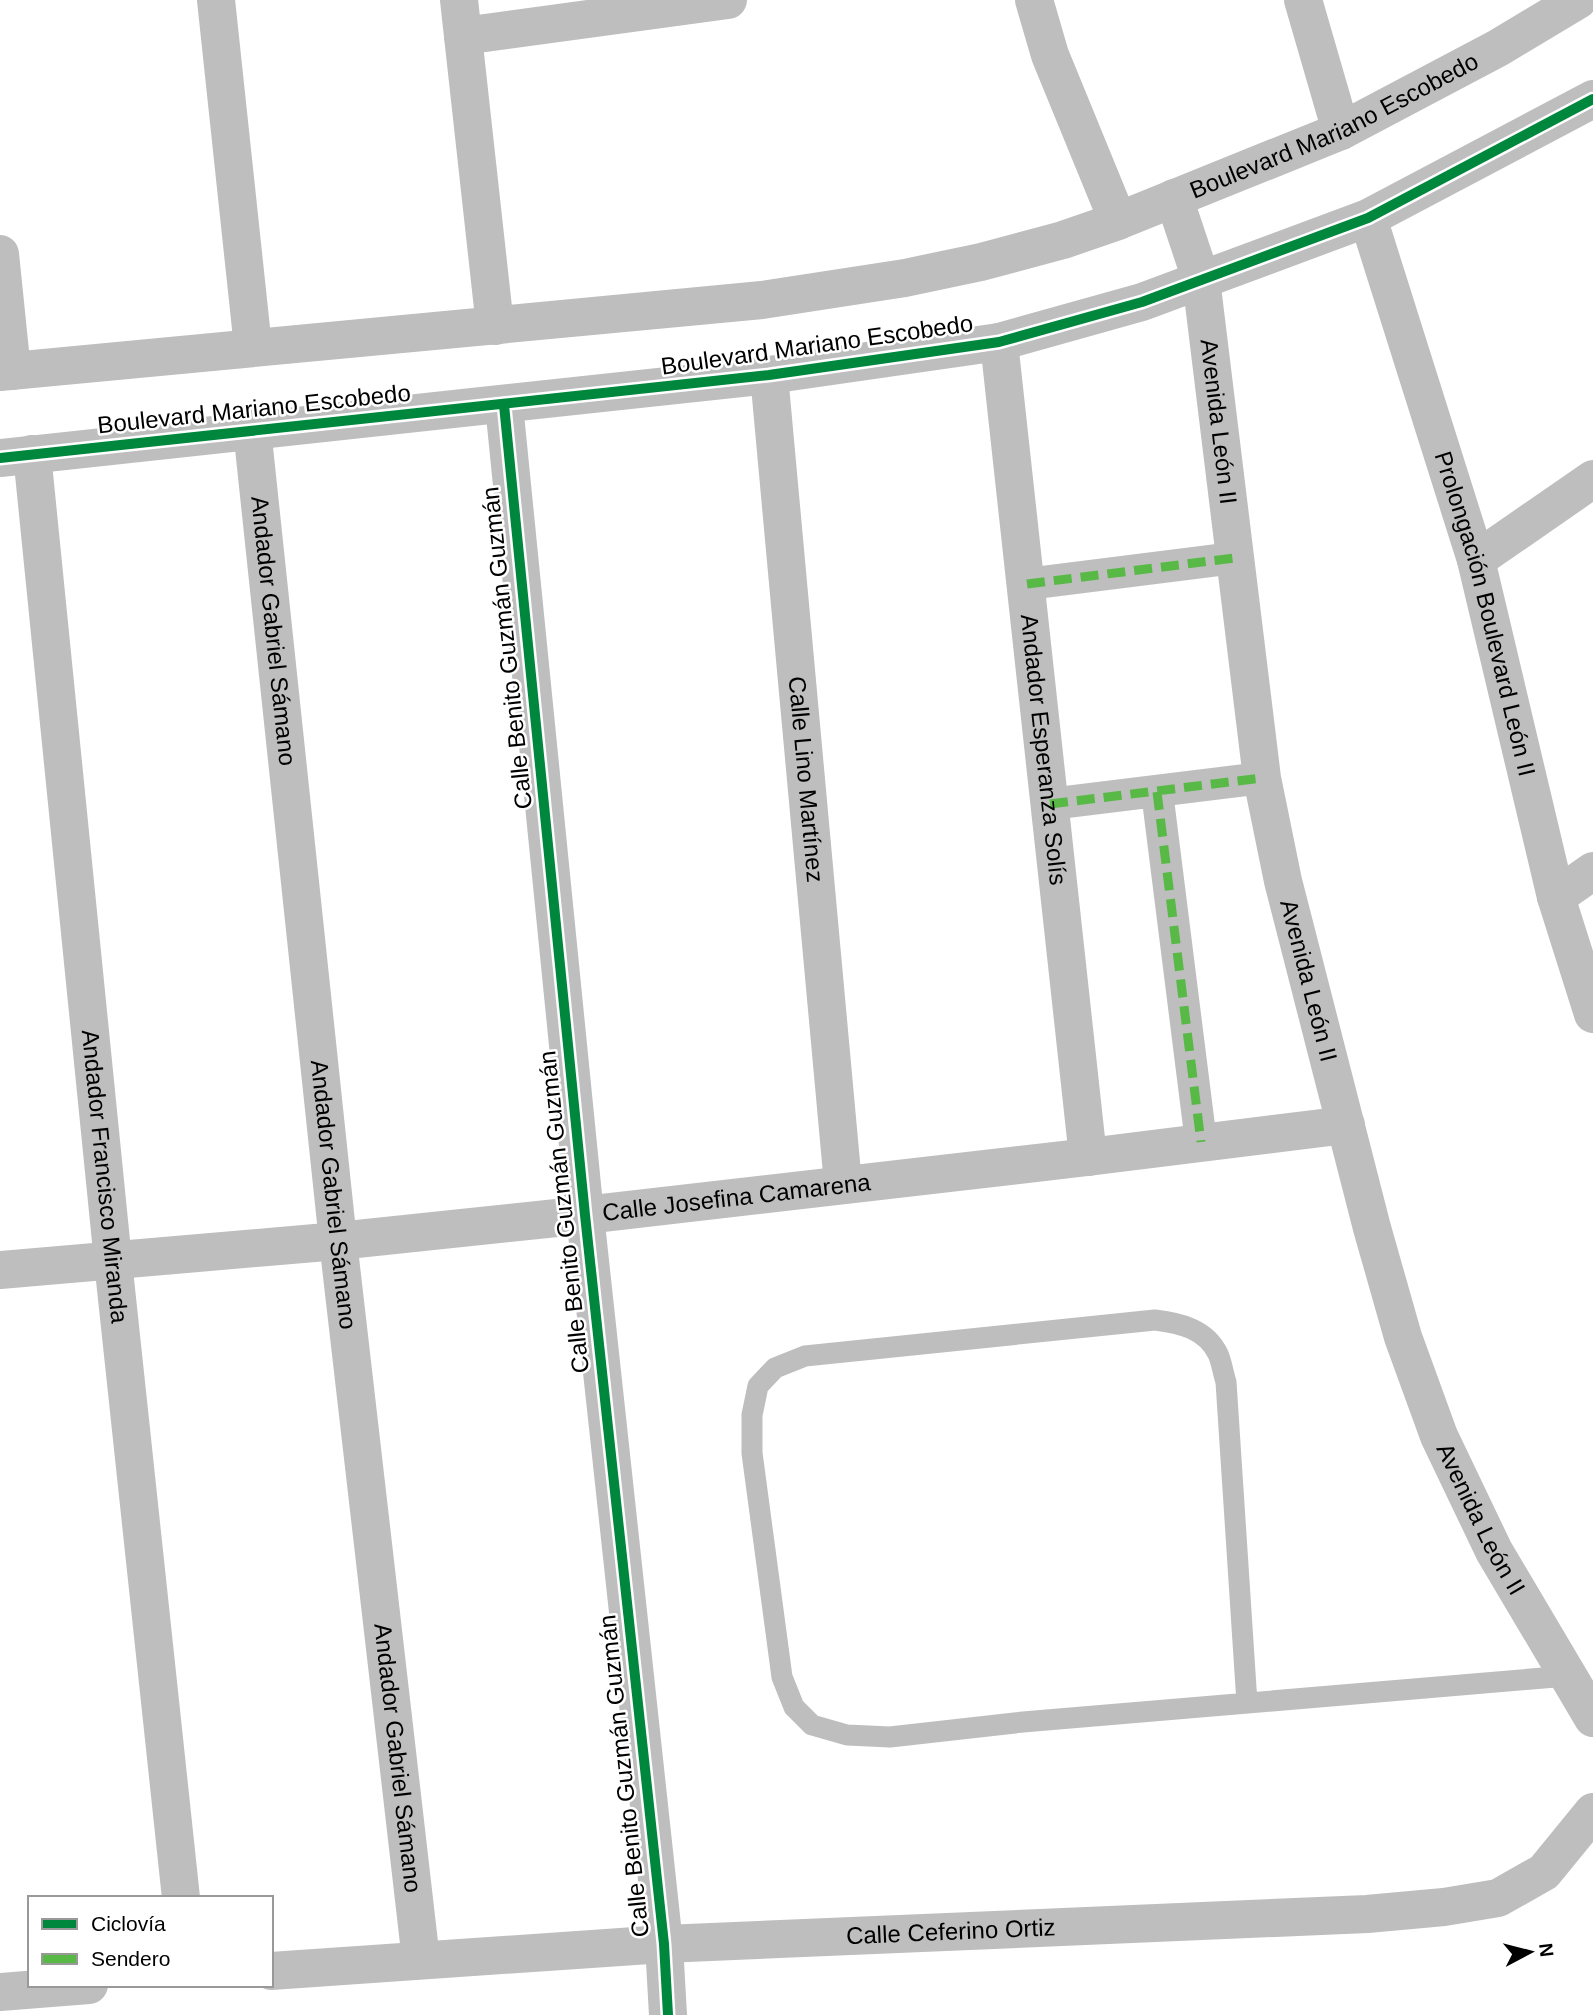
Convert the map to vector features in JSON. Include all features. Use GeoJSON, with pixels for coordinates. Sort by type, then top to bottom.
{"type":"FeatureCollection","features":[{"type":"Feature","properties":{"kind":"street"},"geometry":{"type":"LineString","coordinates":[[216,0],[253,347]]}},
{"type":"Feature","properties":{"kind":"street"},"geometry":{"type":"LineString","coordinates":[[495,326],[461,18],[728,0]]}},
{"type":"Feature","properties":{"kind":"street"},"geometry":{"type":"LineString","coordinates":[[1034,0],[1050,55],[1118,220]]}},
{"type":"Feature","properties":{"kind":"street"},"geometry":{"type":"LineString","coordinates":[[1303,0],[1341,131]]}},
{"type":"Feature","properties":{"kind":"street","name":"Boulevard Mariano Escobedo"},"geometry":{"type":"LineString","coordinates":[[6,372],[762,300],[905,278],[981,262],[1063,240],[1118,220],[1341,131],[1498,48],[1578,0]]}},
{"type":"Feature","properties":{"kind":"street","name":"Boulevard Mariano Escobedo"},"geometry":{"type":"LineString","coordinates":[[16,456],[769,375],[999,342],[1142,302],[1368,218],[1593,99]]}},
{"type":"Feature","properties":{"kind":"street","name":"Avenida León II"},"geometry":{"type":"LineString","coordinates":[[1174,198],[1201,279],[1262,778],[1283,881],[1372,1228],[1403,1337],[1439,1436],[1494,1551],[1593,1718]]}},
{"type":"Feature","properties":{"kind":"street","name":"Prolongación Boulevard León II"},"geometry":{"type":"LineString","coordinates":[[1368,218],[1476,560],[1556,897],[1593,1014]]}},
{"type":"Feature","properties":{"kind":"street"},"geometry":{"type":"LineString","coordinates":[[0,254],[6,372]]}},
{"type":"Feature","properties":{"kind":"street","name":"Andador Esperanza Solís"},"geometry":{"type":"LineString","coordinates":[[999,342],[1088,1157]]}},
{"type":"Feature","properties":{"kind":"street","name":"Calle Lino Martínez"},"geometry":{"type":"LineString","coordinates":[[769,375],[843,1184]]}},
{"type":"Feature","properties":{"kind":"street","name":"Calle Benito Guzmán Guzmán"},"geometry":{"type":"LineString","coordinates":[[503,405],[585,1215],[664,1944],[668,2015]]}},
{"type":"Feature","properties":{"kind":"street","name":"Andador Gabriel Sámano"},"geometry":{"type":"LineString","coordinates":[[252,429],[338,1241],[421,1961]]}},
{"type":"Feature","properties":{"kind":"street","name":"Andador Francisco Miranda"},"geometry":{"type":"LineString","coordinates":[[16,456],[113,1261],[181,1896]]}},
{"type":"Feature","properties":{"kind":"street"},"geometry":{"type":"LineString","coordinates":[[1476,560],[1593,479]]}},
{"type":"Feature","properties":{"kind":"street"},"geometry":{"type":"LineString","coordinates":[[1027,584],[1234,558]]}},
{"type":"Feature","properties":{"kind":"street"},"geometry":{"type":"LineString","coordinates":[[1050,804],[1262,778]]}},
{"type":"Feature","properties":{"kind":"street"},"geometry":{"type":"LineString","coordinates":[[1157,792],[1201,1142]]}},
{"type":"Feature","properties":{"kind":"street"},"geometry":{"type":"LineString","coordinates":[[1556,897],[1593,871]]}},
{"type":"Feature","properties":{"kind":"street","name":"Calle Josefina Camarena"},"geometry":{"type":"LineString","coordinates":[[0,1270],[338,1241],[585,1215],[1346,1125]]}},
{"type":"Feature","properties":{"kind":"street","name":"Calle Ceferino Ortiz"},"geometry":{"type":"LineString","coordinates":[[273,1971],[664,1944],[1353,1914],[1444,1907],[1498,1898],[1544,1872],[1593,1812]]}},
{"type":"Feature","properties":{"kind":"street"},"geometry":{"type":"LineString","coordinates":[[0,1992],[64,1987]]}},
{"type":"Feature","properties":{"kind":"lane"},"geometry":{"type":"LineString","coordinates":[[1247,1703],[1226,1382],[1217,1353],[1203,1334],[1180,1323],[1155,1320],[805,1356],[775,1368],[758,1386],[752,1415],[752,1452],[782,1677],[794,1707],[812,1724],[847,1735],[890,1737],[1023,1722],[1567,1676]]}},
{"type":"Feature","properties":{"kind":"marked path"},"geometry":{"type":"LineString","coordinates":[[1027,584],[1234,558]]}},
{"type":"Feature","properties":{"kind":"marked path"},"geometry":{"type":"LineString","coordinates":[[1050,804],[1262,778]]}},
{"type":"Feature","properties":{"kind":"marked path"},"geometry":{"type":"LineString","coordinates":[[1157,792],[1201,1142]]}},
{"type":"Feature","properties":{"kind":"cycle path"},"geometry":{"type":"LineString","coordinates":[[0,458],[769,375],[999,342],[1142,302],[1368,218],[1593,99]]}},
{"type":"Feature","properties":{"kind":"cycle path"},"geometry":{"type":"LineString","coordinates":[[504,405],[585,1215],[664,1944],[668,2015]]}}]}
